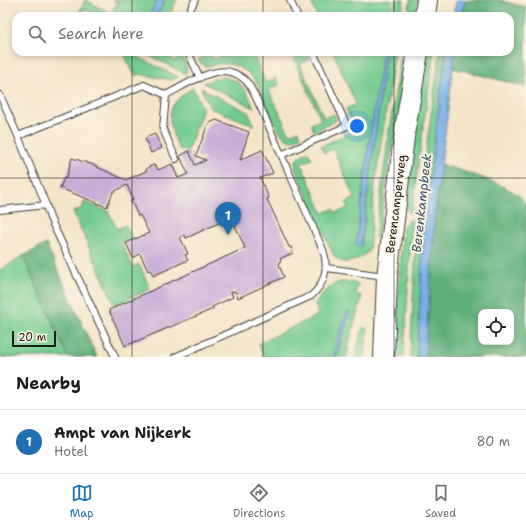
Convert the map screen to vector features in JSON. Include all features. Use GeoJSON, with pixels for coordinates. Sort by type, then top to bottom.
{"type":"FeatureCollection","features":[{"type":"Feature","properties":{"kind":"main road"},"geometry":{"type":"LineString","coordinates":[[426,12],[427,0]]}},
{"type":"Feature","properties":{"kind":"main road","name":"Berencamperweg"},"geometry":{"type":"LineString","coordinates":[[384,357],[387,277],[405,129],[417,56]]}},
{"type":"Feature","properties":{"kind":"lane"},"geometry":{"type":"LineString","coordinates":[[189,12],[195,0]]}},
{"type":"Feature","properties":{"kind":"lane"},"geometry":{"type":"LineString","coordinates":[[290,0],[295,12]]}},
{"type":"Feature","properties":{"kind":"lane"},"geometry":{"type":"LineString","coordinates":[[190,56],[200,78]]}},
{"type":"Feature","properties":{"kind":"lane"},"geometry":{"type":"LineString","coordinates":[[281,155],[347,126],[315,56]]}},
{"type":"Feature","properties":{"kind":"lane"},"geometry":{"type":"LineString","coordinates":[[166,95],[211,73],[225,71],[238,75],[246,81],[262,111],[324,250],[326,258],[326,268],[322,282],[316,292],[311,296],[175,357]]}},
{"type":"Feature","properties":{"kind":"lane"},"geometry":{"type":"LineString","coordinates":[[18,136],[144,85],[166,95]]}},
{"type":"Feature","properties":{"kind":"lane"},"geometry":{"type":"LineString","coordinates":[[0,95],[18,136],[50,218],[115,357]]}},
{"type":"Feature","properties":{"kind":"lane"},"geometry":{"type":"LineString","coordinates":[[166,95],[163,128],[176,159]]}},
{"type":"Feature","properties":{"kind":"lane"},"geometry":{"type":"LineString","coordinates":[[0,210],[46,205]]}},
{"type":"Feature","properties":{"kind":"lane"},"geometry":{"type":"LineString","coordinates":[[326,268],[387,277]]}},
{"type":"Feature","properties":{"kind":"green space"},"geometry":{"type":"Polygon","coordinates":[[[85,0],[109,12],[90,12],[84,9],[82,12],[79,12],[85,0]]]}},
{"type":"Feature","properties":{"kind":"green space"},"geometry":{"type":"Polygon","coordinates":[[[112,0],[157,0],[151,12],[112,12],[117,2],[112,0]]]}},
{"type":"Feature","properties":{"kind":"green space"},"geometry":{"type":"Polygon","coordinates":[[[165,0],[177,0],[171,12],[159,12],[165,0]]]}},
{"type":"Feature","properties":{"kind":"green space"},"geometry":{"type":"Polygon","coordinates":[[[310,0],[392,0],[390,12],[315,12],[310,0]]]}},
{"type":"Feature","properties":{"kind":"green space"},"geometry":{"type":"Polygon","coordinates":[[[395,0],[404,0],[402,12],[393,12],[395,0]]]}},
{"type":"Feature","properties":{"kind":"green space"},"geometry":{"type":"Polygon","coordinates":[[[410,0],[418,0],[416,12],[408,12],[410,0]]]}},
{"type":"Feature","properties":{"kind":"green space"},"geometry":{"type":"Polygon","coordinates":[[[465,0],[499,0],[526,7],[526,87],[453,68],[454,56],[514,56],[514,12],[462,12],[465,0]]]}},
{"type":"Feature","properties":{"kind":"green space"},"geometry":{"type":"Polygon","coordinates":[[[125,56],[136,56],[178,77],[172,80],[139,74],[135,76],[125,56]]]}},
{"type":"Feature","properties":{"kind":"green space"},"geometry":{"type":"Polygon","coordinates":[[[150,56],[171,56],[173,61],[183,57],[187,72],[186,74],[150,56]]]}},
{"type":"Feature","properties":{"kind":"green space"},"geometry":{"type":"Polygon","coordinates":[[[206,56],[212,56],[213,59],[221,56],[224,56],[225,58],[229,56],[254,56],[266,83],[276,78],[279,85],[269,90],[289,134],[299,130],[301,137],[290,141],[278,130],[258,85],[246,71],[237,66],[227,64],[205,66],[198,60],[206,56]]]}},
{"type":"Feature","properties":{"kind":"green space"},"geometry":{"type":"Polygon","coordinates":[[[293,56],[308,56],[310,59],[300,64],[324,118],[334,114],[337,119],[336,121],[314,131],[311,124],[321,120],[293,56]]]}},
{"type":"Feature","properties":{"kind":"green space"},"geometry":{"type":"Polygon","coordinates":[[[335,56],[382,56],[356,244],[361,245],[385,56],[394,56],[375,183],[369,251],[356,260],[343,262],[334,256],[295,165],[299,156],[308,152],[312,159],[301,163],[323,213],[333,209],[336,213],[348,208],[346,203],[355,198],[333,149],[324,153],[321,146],[356,130],[346,109],[356,104],[335,56]]]}},
{"type":"Feature","properties":{"kind":"green space"},"geometry":{"type":"Polygon","coordinates":[[[401,56],[408,56],[378,238],[375,238],[389,130],[401,56]]]}},
{"type":"Feature","properties":{"kind":"green space"},"geometry":{"type":"Polygon","coordinates":[[[426,56],[433,56],[412,214],[409,213],[406,208],[413,139],[426,56]]]}},
{"type":"Feature","properties":{"kind":"green space"},"geometry":{"type":"Polygon","coordinates":[[[439,56],[446,56],[426,215],[419,213],[424,162],[439,56]]]}},
{"type":"Feature","properties":{"kind":"green space"},"geometry":{"type":"Polygon","coordinates":[[[220,77],[233,80],[242,86],[254,108],[204,83],[220,77]]]}},
{"type":"Feature","properties":{"kind":"green space"},"geometry":{"type":"Polygon","coordinates":[[[193,88],[203,109],[187,152],[179,149],[172,130],[170,114],[172,107],[177,100],[193,88]]]}},
{"type":"Feature","properties":{"kind":"green space"},"geometry":{"type":"Polygon","coordinates":[[[201,88],[248,112],[254,125],[210,108],[201,88]]]}},
{"type":"Feature","properties":{"kind":"green space"},"geometry":{"type":"Polygon","coordinates":[[[441,164],[501,185],[518,195],[526,205],[526,357],[425,357],[435,215],[441,164]]]}},
{"type":"Feature","properties":{"kind":"green space"},"geometry":{"type":"Polygon","coordinates":[[[84,202],[108,211],[117,229],[126,225],[132,238],[121,243],[133,267],[139,264],[150,289],[115,305],[73,212],[82,208],[84,202]]]}},
{"type":"Feature","properties":{"kind":"green space"},"geometry":{"type":"Polygon","coordinates":[[[410,220],[412,220],[404,357],[396,357],[403,227],[410,220]]]}},
{"type":"Feature","properties":{"kind":"green space"},"geometry":{"type":"Polygon","coordinates":[[[417,222],[424,223],[417,357],[410,357],[417,222]]]}},
{"type":"Feature","properties":{"kind":"green space"},"geometry":{"type":"Polygon","coordinates":[[[46,244],[97,357],[68,357],[23,256],[46,244]]]}},
{"type":"Feature","properties":{"kind":"green space"},"geometry":{"type":"Polygon","coordinates":[[[23,256],[68,357],[0,357],[0,270],[23,256]]]}},
{"type":"Feature","properties":{"kind":"green space"},"geometry":{"type":"Polygon","coordinates":[[[340,282],[350,282],[358,285],[355,294],[362,296],[349,343],[347,357],[337,357],[348,312],[336,344],[334,357],[264,357],[258,344],[318,315],[315,304],[328,288],[340,282]]]}},
{"type":"Feature","properties":{"kind":"green space"},"geometry":{"type":"Polygon","coordinates":[[[363,327],[368,329],[364,357],[355,357],[363,327]]]}},
{"type":"Feature","properties":{"kind":"water"},"geometry":{"type":"Polygon","coordinates":[[[157,0],[165,0],[159,12],[151,12],[157,0]]]}},
{"type":"Feature","properties":{"kind":"water"},"geometry":{"type":"Polygon","coordinates":[[[456,0],[465,0],[462,12],[454,12],[456,0]]]}},
{"type":"Feature","properties":{"kind":"water"},"geometry":{"type":"Polygon","coordinates":[[[382,56],[385,56],[360,247],[356,244],[382,56]]]}},
{"type":"Feature","properties":{"kind":"water"},"geometry":{"type":"Polygon","coordinates":[[[445,56],[455,56],[435,215],[425,357],[417,357],[424,223],[445,56]]]}},
{"type":"Feature","properties":{"kind":"water"},"geometry":{"type":"Polygon","coordinates":[[[347,312],[350,313],[339,345],[337,357],[334,357],[336,344],[347,312]]]}},
{"type":"Feature","properties":{"kind":"building"},"geometry":{"type":"Polygon","coordinates":[[[216,120],[249,132],[240,160],[262,150],[273,173],[260,178],[269,198],[267,199],[293,253],[281,258],[279,265],[284,277],[238,298],[235,291],[231,292],[233,297],[212,307],[213,309],[125,346],[109,310],[245,248],[233,221],[225,218],[220,220],[221,222],[186,238],[185,235],[180,237],[188,254],[185,255],[188,260],[153,276],[151,270],[148,271],[140,254],[133,258],[126,243],[149,233],[140,215],[138,216],[131,200],[133,199],[127,185],[113,192],[107,207],[60,188],[64,178],[66,178],[72,158],[97,166],[126,180],[146,171],[147,168],[153,165],[156,166],[158,170],[172,164],[178,178],[188,174],[180,156],[189,151],[195,165],[206,160],[196,156],[208,124],[216,120]]]}},
{"type":"Feature","properties":{"kind":"building"},"geometry":{"type":"Polygon","coordinates":[[[155,134],[162,148],[151,153],[145,138],[155,134]]]}},
{"type":"Feature","properties":{"kind":"place","name":"Ampt van Nijkerk"},"geometry":{"type":"Point","coordinates":[228,235]}},
{"type":"Feature","properties":{"kind":"water label","name":"Berenkampbeek"},"geometry":{"type":"Point","coordinates":[421,203]}}]}
